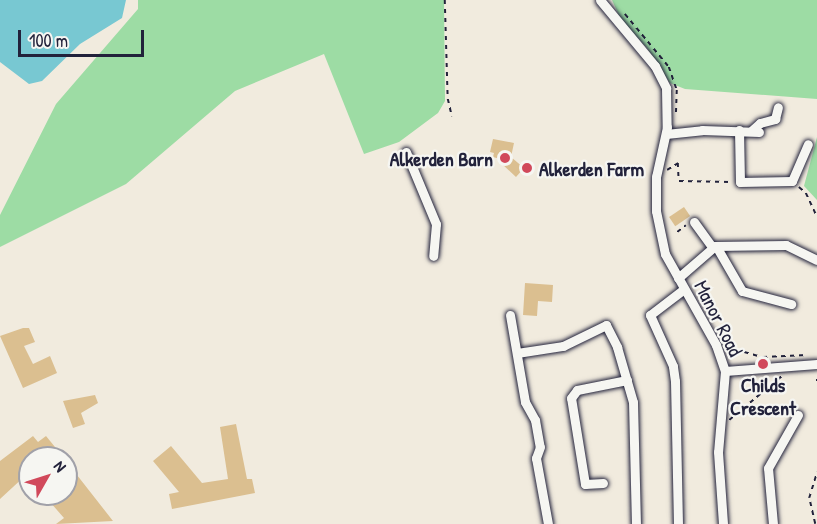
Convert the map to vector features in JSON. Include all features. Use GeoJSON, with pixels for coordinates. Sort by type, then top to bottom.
{"type":"FeatureCollection","features":[{"type":"Feature","properties":{"kind":"street","name":"Manor Road"},"geometry":{"type":"LineString","coordinates":[[600,0],[662,76],[668,95],[666,134],[656,177],[656,206],[662,246],[716,345],[725,371],[718,452],[723,524]]}},
{"type":"Feature","properties":{"kind":"street"},"geometry":{"type":"LineString","coordinates":[[666,134],[739,130],[755,132],[759,123],[775,119],[778,107]]}},
{"type":"Feature","properties":{"kind":"street"},"geometry":{"type":"LineString","coordinates":[[739,130],[740,182],[792,181],[808,144]]}},
{"type":"Feature","properties":{"kind":"street"},"geometry":{"type":"LineString","coordinates":[[406,152],[436,224],[433,256]]}},
{"type":"Feature","properties":{"kind":"street"},"geometry":{"type":"LineString","coordinates":[[694,222],[714,246],[734,284],[742,291],[791,303]]}},
{"type":"Feature","properties":{"kind":"street"},"geometry":{"type":"LineString","coordinates":[[678,278],[714,246],[786,245],[817,260]]}},
{"type":"Feature","properties":{"kind":"street"},"geometry":{"type":"LineString","coordinates":[[678,524],[673,366],[650,315],[684,289]]}},
{"type":"Feature","properties":{"kind":"street"},"geometry":{"type":"LineString","coordinates":[[510,315],[525,402],[536,420],[540,447],[536,458],[548,524]]}},
{"type":"Feature","properties":{"kind":"street"},"geometry":{"type":"LineString","coordinates":[[517,353],[563,346],[605,324],[627,380],[634,409],[636,524]]}},
{"type":"Feature","properties":{"kind":"street"},"geometry":{"type":"LineString","coordinates":[[725,371],[817,364]]}},
{"type":"Feature","properties":{"kind":"street"},"geometry":{"type":"LineString","coordinates":[[603,483],[585,484],[571,398],[577,390],[627,380]]}},
{"type":"Feature","properties":{"kind":"street"},"geometry":{"type":"LineString","coordinates":[[773,524],[768,468],[798,416]]}},
{"type":"Feature","properties":{"kind":"path"},"geometry":{"type":"LineString","coordinates":[[445,0],[448,99],[452,117]]}},
{"type":"Feature","properties":{"kind":"path"},"geometry":{"type":"LineString","coordinates":[[662,176],[678,163],[679,181],[740,182]]}},
{"type":"Feature","properties":{"kind":"path"},"geometry":{"type":"LineString","coordinates":[[792,181],[806,193],[817,217]]}},
{"type":"Feature","properties":{"kind":"path"},"geometry":{"type":"LineString","coordinates":[[723,344],[737,352],[763,357],[811,355]]}},
{"type":"Feature","properties":{"kind":"path"},"geometry":{"type":"LineString","coordinates":[[726,425],[743,405],[786,375]]}},
{"type":"Feature","properties":{"kind":"path"},"geometry":{"type":"LineString","coordinates":[[815,524],[809,501],[817,472]]}},
{"type":"Feature","properties":{"kind":"green space"},"geometry":{"type":"Polygon","coordinates":[[[138,0],[444,0],[445,101],[438,113],[399,142],[364,154],[324,54],[235,91],[126,184],[0,247],[0,215],[56,104],[138,9],[138,0]]]}},
{"type":"Feature","properties":{"kind":"green space"},"geometry":{"type":"Polygon","coordinates":[[[612,0],[817,0],[817,99],[685,89],[670,83],[647,48],[621,20],[612,0]]]}},
{"type":"Feature","properties":{"kind":"green space"},"geometry":{"type":"Polygon","coordinates":[[[817,137],[817,200],[804,186],[817,137]]]}},
{"type":"Feature","properties":{"kind":"water"},"geometry":{"type":"Polygon","coordinates":[[[0,0],[126,0],[122,18],[80,44],[42,81],[29,84],[0,62],[0,0]]]}},
{"type":"Feature","properties":{"kind":"building","name":"Alkerden Barn"},"geometry":{"type":"Polygon","coordinates":[[[493,139],[514,143],[511,157],[524,168],[516,177],[501,163],[504,160],[493,157],[494,153],[490,152],[493,139]]]}},
{"type":"Feature","properties":{"kind":"building"},"geometry":{"type":"Polygon","coordinates":[[[684,207],[690,216],[675,226],[669,217],[684,207]]]}},
{"type":"Feature","properties":{"kind":"building"},"geometry":{"type":"Polygon","coordinates":[[[525,283],[553,285],[552,302],[538,301],[537,316],[523,315],[525,283]]]}},
{"type":"Feature","properties":{"kind":"building"},"geometry":{"type":"Polygon","coordinates":[[[29,328],[35,342],[24,346],[33,364],[50,356],[57,373],[23,388],[0,336],[29,328]]]}},
{"type":"Feature","properties":{"kind":"building"},"geometry":{"type":"Polygon","coordinates":[[[95,395],[98,403],[81,413],[85,424],[73,428],[63,401],[95,395]]]}},
{"type":"Feature","properties":{"kind":"building"},"geometry":{"type":"Polygon","coordinates":[[[236,424],[247,479],[252,479],[255,493],[172,509],[169,494],[179,492],[153,461],[171,446],[202,483],[228,479],[220,427],[236,424]]]}},
{"type":"Feature","properties":{"kind":"building"},"geometry":{"type":"Polygon","coordinates":[[[33,436],[38,442],[46,436],[54,446],[20,446],[33,436]]]}},
{"type":"Feature","properties":{"kind":"building"},"geometry":{"type":"Polygon","coordinates":[[[18,447],[18,482],[0,499],[0,461],[18,447]]]}},
{"type":"Feature","properties":{"kind":"building"},"geometry":{"type":"Polygon","coordinates":[[[78,476],[113,521],[56,524],[64,518],[54,506],[78,506],[78,476]]]}},
{"type":"Feature","properties":{"kind":"place","name":"Alkerden Barn"},"geometry":{"type":"Point","coordinates":[505,158]}},
{"type":"Feature","properties":{"kind":"place","name":"Alkerden Farm"},"geometry":{"type":"Point","coordinates":[527,168]}},
{"type":"Feature","properties":{"kind":"place","name":"Childs Crescent"},"geometry":{"type":"Point","coordinates":[763,364]}}]}
